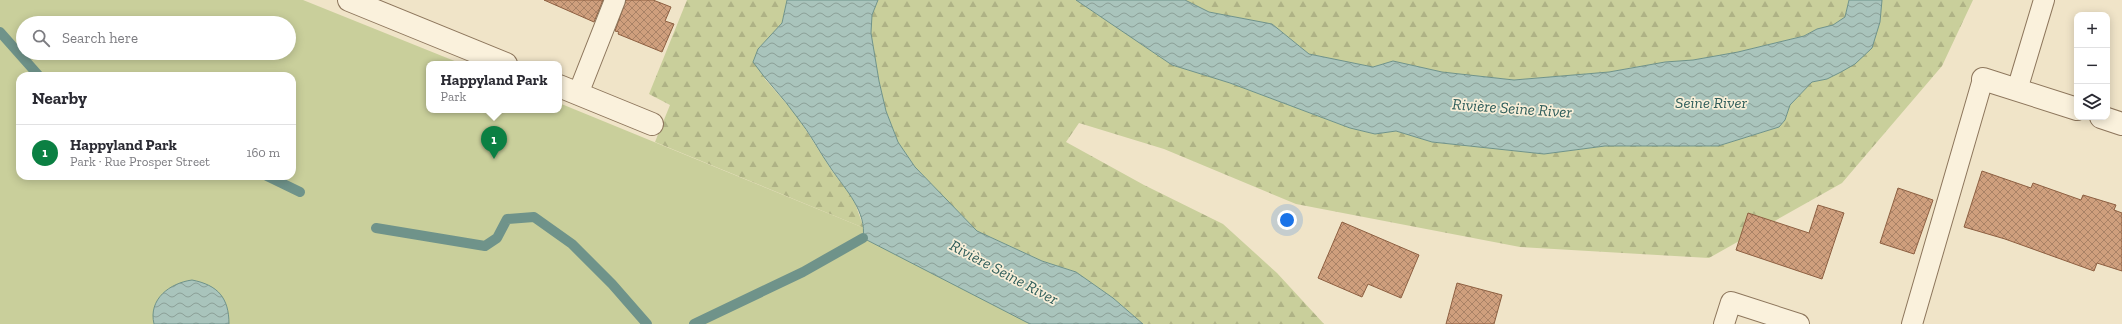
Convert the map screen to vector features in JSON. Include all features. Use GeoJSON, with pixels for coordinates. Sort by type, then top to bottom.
{"type":"FeatureCollection","features":[{"type":"Feature","properties":{"kind":"street"},"geometry":{"type":"LineString","coordinates":[[349,0],[499,61]]}},
{"type":"Feature","properties":{"kind":"street"},"geometry":{"type":"LineString","coordinates":[[1983,79],[2074,108]]}},
{"type":"Feature","properties":{"kind":"street"},"geometry":{"type":"LineString","coordinates":[[568,90],[652,124]]}},
{"type":"Feature","properties":{"kind":"street"},"geometry":{"type":"LineString","coordinates":[[2110,120],[2122,124]]}},
{"type":"Feature","properties":{"kind":"lane"},"geometry":{"type":"LineString","coordinates":[[568,90],[615,0]]}},
{"type":"Feature","properties":{"kind":"lane"},"geometry":{"type":"LineString","coordinates":[[2016,90],[2044,0]]}},
{"type":"Feature","properties":{"kind":"lane"},"geometry":{"type":"LineString","coordinates":[[1912,324],[1983,79]]}},
{"type":"Feature","properties":{"kind":"lane"},"geometry":{"type":"LineString","coordinates":[[1724,324],[1731,302],[1799,324]]}},
{"type":"Feature","properties":{"kind":"green space"},"geometry":{"type":"Polygon","coordinates":[[[0,0],[303,0],[455,61],[426,61],[426,113],[562,113],[562,104],[864,228],[863,238],[1037,324],[0,324],[0,0]]]}},
{"type":"Feature","properties":{"kind":"green space"},"geometry":{"type":"Polygon","coordinates":[[[687,0],[787,0],[782,23],[758,49],[765,79],[797,116],[832,171],[853,198],[864,228],[655,142],[670,105],[649,94],[687,0]]]}},
{"type":"Feature","properties":{"kind":"green space"},"geometry":{"type":"Polygon","coordinates":[[[878,0],[1076,0],[1172,65],[1230,83],[1350,128],[1375,134],[1396,131],[1432,142],[1544,154],[1605,146],[1718,146],[1779,127],[1785,120],[1790,105],[1812,82],[1827,79],[1880,22],[1882,0],[1973,0],[1942,66],[1842,183],[1709,258],[1520,247],[1296,204],[1164,149],[1079,123],[1066,142],[1144,185],[1223,224],[1277,273],[1324,324],[1143,324],[1113,298],[1076,272],[1042,261],[977,231],[915,167],[898,142],[886,111],[879,81],[871,33],[872,15],[878,0]]]}},
{"type":"Feature","properties":{"kind":"green space"},"geometry":{"type":"Polygon","coordinates":[[[1185,0],[1849,0],[1845,17],[1833,25],[1817,29],[1804,36],[1738,52],[1693,60],[1665,62],[1609,72],[1514,80],[1442,72],[1393,61],[1373,67],[1309,54],[1272,24],[1209,12],[1185,0]]]}},
{"type":"Feature","properties":{"kind":"water","name":"Rivière Seine River"},"geometry":{"type":"Polygon","coordinates":[[[787,0],[878,0],[872,15],[871,33],[879,81],[886,111],[898,142],[915,167],[977,231],[1042,261],[1076,272],[1113,298],[1143,324],[1030,324],[863,238],[862,219],[859,210],[849,193],[802,123],[753,62],[758,49],[782,23],[787,0]]]}},
{"type":"Feature","properties":{"kind":"water","name":"Seine River"},"geometry":{"type":"Polygon","coordinates":[[[1076,0],[1185,0],[1209,12],[1272,24],[1309,54],[1373,67],[1393,61],[1442,72],[1514,80],[1609,72],[1665,62],[1693,60],[1738,52],[1804,36],[1817,29],[1833,25],[1845,17],[1849,0],[1882,0],[1880,22],[1872,48],[1855,64],[1841,72],[1827,79],[1812,82],[1790,105],[1785,120],[1779,127],[1718,146],[1605,146],[1544,154],[1432,142],[1396,131],[1375,134],[1350,128],[1230,83],[1172,65],[1076,0]]]}},
{"type":"Feature","properties":{"kind":"water"},"geometry":{"type":"Polygon","coordinates":[[[192,280],[209,285],[220,294],[227,307],[229,324],[154,324],[154,307],[162,294],[176,285],[192,280]]]}},
{"type":"Feature","properties":{"kind":"building"},"geometry":{"type":"Polygon","coordinates":[[[544,0],[603,0],[594,22],[544,0]]]}},
{"type":"Feature","properties":{"kind":"building"},"geometry":{"type":"Polygon","coordinates":[[[626,0],[653,0],[671,7],[665,21],[674,24],[662,52],[618,34],[619,32],[615,31],[626,0]]]}},
{"type":"Feature","properties":{"kind":"building"},"geometry":{"type":"Polygon","coordinates":[[[1982,171],[2031,188],[2033,183],[2081,200],[2083,195],[2116,205],[2114,210],[2122,213],[2122,271],[2097,263],[2094,271],[2005,239],[1964,227],[1982,171]]]}},
{"type":"Feature","properties":{"kind":"building"},"geometry":{"type":"Polygon","coordinates":[[[1898,188],[1933,200],[1914,254],[1880,243],[1898,188]]]}},
{"type":"Feature","properties":{"kind":"building"},"geometry":{"type":"Polygon","coordinates":[[[1818,205],[1844,213],[1822,279],[1736,250],[1748,213],[1809,233],[1818,205]]]}},
{"type":"Feature","properties":{"kind":"building"},"geometry":{"type":"Polygon","coordinates":[[[1342,222],[1419,255],[1401,298],[1368,284],[1362,297],[1318,278],[1342,222]]]}},
{"type":"Feature","properties":{"kind":"building"},"geometry":{"type":"Polygon","coordinates":[[[1457,283],[1502,295],[1494,324],[1446,324],[1457,283]]]}},
{"type":"Feature","properties":{"kind":"waterway"},"geometry":{"type":"LineString","coordinates":[[0,32],[16,50]]}},
{"type":"Feature","properties":{"kind":"waterway"},"geometry":{"type":"LineString","coordinates":[[25,60],[35,72]]}},
{"type":"Feature","properties":{"kind":"waterway"},"geometry":{"type":"LineString","coordinates":[[275,180],[300,192]]}},
{"type":"Feature","properties":{"kind":"waterway"},"geometry":{"type":"LineString","coordinates":[[376,228],[485,246],[497,238],[507,219],[534,217],[572,244],[612,284],[647,324]]}},
{"type":"Feature","properties":{"kind":"waterway"},"geometry":{"type":"LineString","coordinates":[[694,324],[803,272],[863,238]]}},
{"type":"Feature","properties":{"kind":"place","name":"Happyland Park"},"geometry":{"type":"Point","coordinates":[494,159]}}]}
